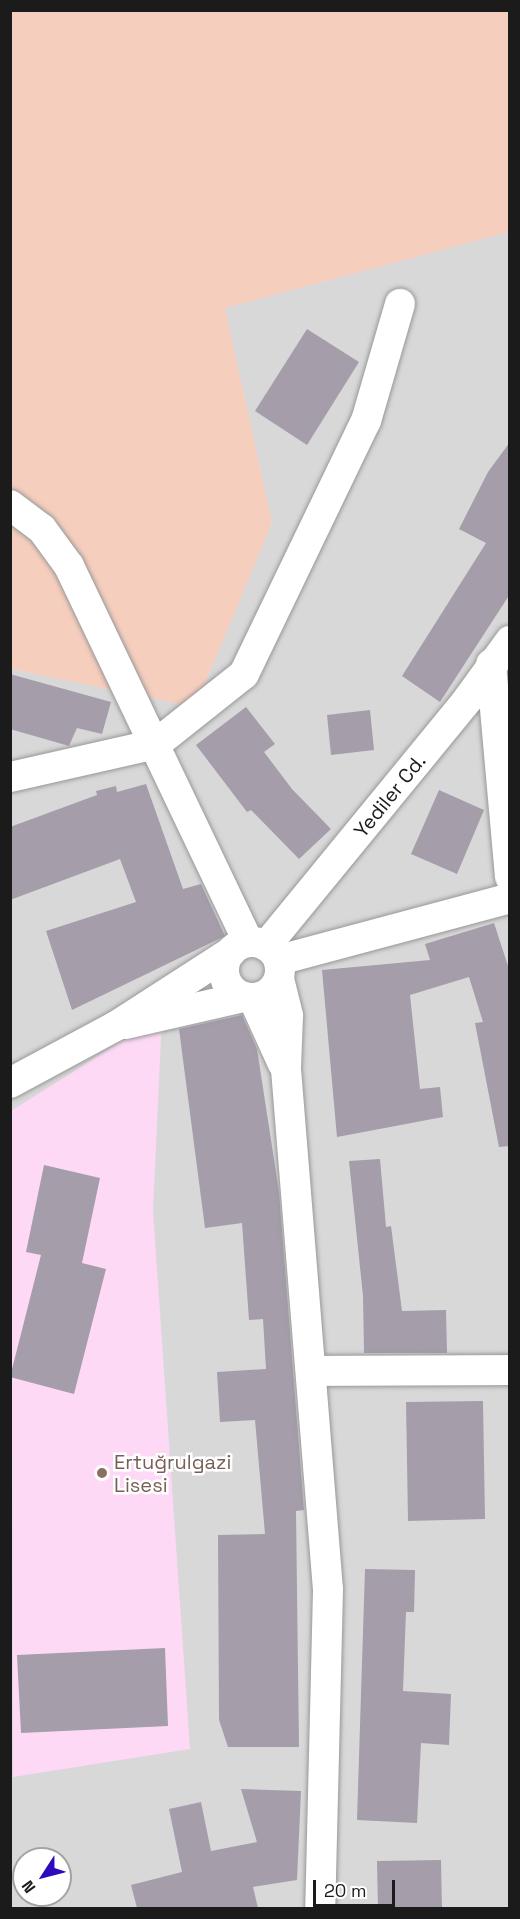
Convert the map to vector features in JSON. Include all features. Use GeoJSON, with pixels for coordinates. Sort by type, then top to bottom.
{"type":"FeatureCollection","features":[{"type":"Feature","properties":{"kind":"street"},"geometry":{"type":"LineString","coordinates":[[10,777],[156,744],[244,674],[366,421],[400,304]]}},
{"type":"Feature","properties":{"kind":"street"},"geometry":{"type":"LineString","coordinates":[[10,505],[42,529],[69,566],[288,1016],[286,1069],[328,1590],[321,1908]]}},
{"type":"Feature","properties":{"kind":"street","name":"Yediler Cd."},"geometry":{"type":"LineString","coordinates":[[260,956],[468,699],[491,664],[510,641]]}},
{"type":"Feature","properties":{"kind":"street"},"geometry":{"type":"LineString","coordinates":[[491,664],[510,877]]}},
{"type":"Feature","properties":{"kind":"street"},"geometry":{"type":"LineString","coordinates":[[286,1069],[249,998],[226,979],[226,960],[260,956],[510,898]]}},
{"type":"Feature","properties":{"kind":"street"},"geometry":{"type":"LineString","coordinates":[[116,1026],[175,1016],[269,993],[260,956]]}},
{"type":"Feature","properties":{"kind":"street"},"geometry":{"type":"LineString","coordinates":[[10,1083],[116,1026],[260,956]]}},
{"type":"Feature","properties":{"kind":"street"},"geometry":{"type":"LineString","coordinates":[[311,1371],[510,1370]]}},
{"type":"Feature","properties":{"kind":"shaded area"},"geometry":{"type":"Polygon","coordinates":[[[10,11],[509,11],[509,232],[225,308],[272,523],[195,707],[11,669],[10,11]]]}},
{"type":"Feature","properties":{"kind":"shaded area"},"geometry":{"type":"Polygon","coordinates":[[[509,232],[509,1908],[11,1908],[10,669],[195,706],[272,523],[225,308],[509,232]]]}},
{"type":"Feature","properties":{"kind":"shaded area","name":"Ertuğrulgazi Lisesi"},"geometry":{"type":"Polygon","coordinates":[[[162,1016],[153,1211],[190,1749],[13,1777],[11,1111],[162,1016]]]}},
{"type":"Feature","properties":{"kind":"building"},"geometry":{"type":"Polygon","coordinates":[[[307,329],[359,362],[307,445],[255,411],[307,329]]]}},
{"type":"Feature","properties":{"kind":"building"},"geometry":{"type":"Polygon","coordinates":[[[510,442],[510,594],[440,702],[402,676],[486,543],[459,529],[488,472],[510,442]]]}},
{"type":"Feature","properties":{"kind":"building"},"geometry":{"type":"Polygon","coordinates":[[[10,674],[111,702],[102,734],[77,728],[69,746],[10,729],[10,674]]]}},
{"type":"Feature","properties":{"kind":"building"},"geometry":{"type":"Polygon","coordinates":[[[246,707],[275,744],[264,752],[292,789],[331,829],[299,859],[251,810],[247,812],[196,745],[246,707]]]}},
{"type":"Feature","properties":{"kind":"building"},"geometry":{"type":"Polygon","coordinates":[[[370,710],[374,750],[331,755],[327,715],[370,710]]]}},
{"type":"Feature","properties":{"kind":"building"},"geometry":{"type":"Polygon","coordinates":[[[146,784],[183,889],[201,884],[225,936],[72,1010],[46,931],[136,902],[120,859],[10,900],[10,827],[97,795],[96,791],[116,786],[117,792],[146,784]]]}},
{"type":"Feature","properties":{"kind":"building"},"geometry":{"type":"Polygon","coordinates":[[[439,790],[484,810],[457,874],[411,854],[439,790]]]}},
{"type":"Feature","properties":{"kind":"building"},"geometry":{"type":"Polygon","coordinates":[[[494,923],[510,972],[510,1146],[499,1147],[475,1023],[483,1022],[469,977],[410,995],[420,1089],[440,1087],[443,1117],[337,1137],[322,970],[430,960],[425,944],[494,923]]]}},
{"type":"Feature","properties":{"kind":"building"},"geometry":{"type":"Polygon","coordinates":[[[242,1015],[257,1049],[279,1192],[304,1510],[296,1511],[299,1747],[228,1747],[219,1720],[218,1535],[265,1534],[255,1420],[220,1422],[217,1372],[266,1369],[263,1319],[249,1320],[242,1223],[205,1228],[179,1029],[242,1015]]]}},
{"type":"Feature","properties":{"kind":"building"},"geometry":{"type":"Polygon","coordinates":[[[380,1159],[386,1227],[391,1226],[402,1311],[446,1310],[447,1353],[364,1353],[363,1296],[349,1161],[380,1159]]]}},
{"type":"Feature","properties":{"kind":"building"},"geometry":{"type":"Polygon","coordinates":[[[44,1165],[100,1178],[82,1263],[106,1269],[74,1394],[10,1377],[41,1255],[26,1252],[44,1165]]]}},
{"type":"Feature","properties":{"kind":"building"},"geometry":{"type":"Polygon","coordinates":[[[483,1401],[485,1519],[408,1521],[406,1402],[483,1401]]]}},
{"type":"Feature","properties":{"kind":"building"},"geometry":{"type":"Polygon","coordinates":[[[365,1569],[415,1570],[414,1612],[406,1612],[403,1691],[451,1694],[449,1745],[421,1743],[417,1823],[357,1820],[365,1569]]]}},
{"type":"Feature","properties":{"kind":"building"},"geometry":{"type":"Polygon","coordinates":[[[165,1648],[168,1726],[21,1733],[17,1655],[165,1648]]]}},
{"type":"Feature","properties":{"kind":"building"},"geometry":{"type":"Polygon","coordinates":[[[241,1789],[301,1791],[297,1880],[253,1887],[258,1908],[137,1908],[131,1885],[182,1872],[169,1809],[201,1802],[211,1851],[257,1842],[241,1789]]]}},
{"type":"Feature","properties":{"kind":"building"},"geometry":{"type":"Polygon","coordinates":[[[441,1860],[442,1908],[378,1908],[377,1861],[441,1860]]]}},
{"type":"Feature","properties":{"kind":"place","name":"Ertuğrulgazi Lisesi"},"geometry":{"type":"Point","coordinates":[102,1473]}}]}
